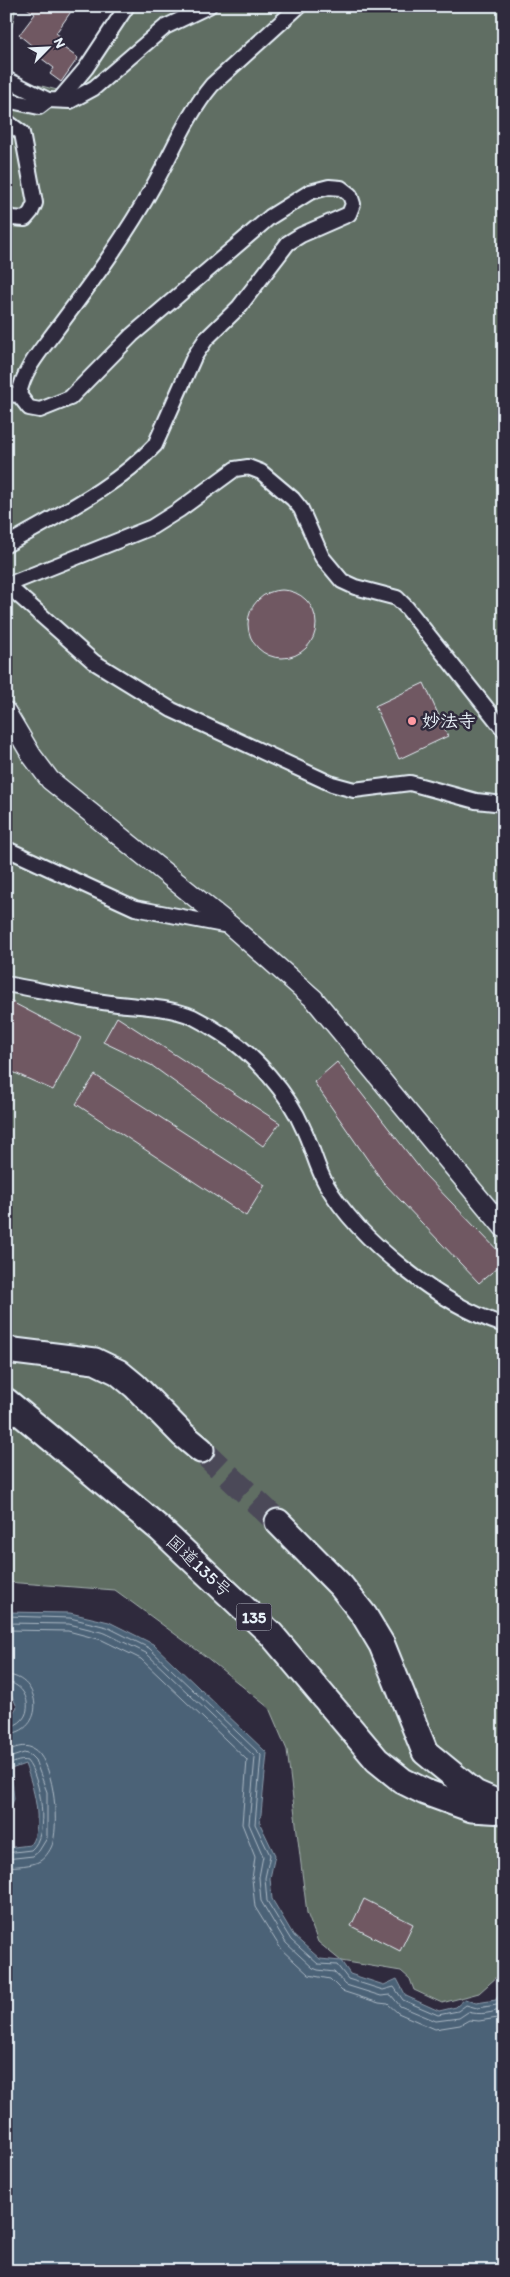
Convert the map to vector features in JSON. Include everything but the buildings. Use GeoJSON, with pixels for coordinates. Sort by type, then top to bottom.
{"type":"FeatureCollection","features":[{"type":"Feature","properties":{"kind":"highway"},"geometry":{"type":"LineString","coordinates":[[6,1350],[95,1361],[118,1372],[135,1386],[200,1450]]}},
{"type":"Feature","properties":{"kind":"highway","name":"国道135号"},"geometry":{"type":"LineString","coordinates":[[6,1401],[160,1529],[271,1634],[377,1760],[403,1781],[425,1792],[472,1809],[504,1811]]}},
{"type":"Feature","properties":{"kind":"highway"},"geometry":{"type":"LineString","coordinates":[[278,1522],[342,1586],[364,1615],[382,1645],[426,1752],[475,1793],[504,1806]]}},
{"type":"Feature","properties":{"kind":"street"},"geometry":{"type":"LineString","coordinates":[[6,100],[39,107],[53,100],[86,68],[128,6]]}},
{"type":"Feature","properties":{"kind":"street"},"geometry":{"type":"LineString","coordinates":[[6,78],[53,100],[70,101],[94,88],[165,27],[209,6]]}},
{"type":"Feature","properties":{"kind":"street"},"geometry":{"type":"LineString","coordinates":[[6,545],[107,486],[144,457],[155,446],[194,357],[206,339],[239,307],[288,243],[300,235],[349,214],[352,204],[350,194],[341,188],[329,187],[310,192],[277,213],[132,335],[70,398],[40,410],[29,408],[12,394],[36,357],[110,258],[156,182],[190,114],[200,99],[212,85],[299,6]]}},
{"type":"Feature","properties":{"kind":"street"},"geometry":{"type":"LineString","coordinates":[[6,120],[22,133],[35,203],[25,219],[6,215]]}},
{"type":"Feature","properties":{"kind":"street"},"geometry":{"type":"LineString","coordinates":[[504,730],[407,608],[397,598],[355,587],[342,581],[322,556],[301,509],[261,472],[248,467],[235,469],[179,510],[152,527],[7,585],[94,662],[172,710],[332,784],[354,790],[410,783],[476,801],[504,804]]}},
{"type":"Feature","properties":{"kind":"street"},"geometry":{"type":"LineString","coordinates":[[6,712],[32,756],[50,780],[231,926],[314,999],[504,1228]]}},
{"type":"Feature","properties":{"kind":"street"},"geometry":{"type":"LineString","coordinates":[[9,850],[135,908],[231,926]]}},
{"type":"Feature","properties":{"kind":"street"},"geometry":{"type":"LineString","coordinates":[[6,984],[105,1002],[166,1010],[192,1017],[224,1035],[251,1056],[275,1082],[303,1127],[315,1161],[326,1184],[344,1209],[381,1251],[453,1302],[485,1319],[504,1325]]}},
{"type":"Feature","properties":{"kind":"green space"},"geometry":{"type":"Polygon","coordinates":[[[6,6],[16,6],[6,57],[6,6]]]}},
{"type":"Feature","properties":{"kind":"green space"},"geometry":{"type":"Polygon","coordinates":[[[130,6],[504,6],[504,1950],[498,1976],[479,1993],[442,2003],[414,1990],[410,1979],[401,1971],[341,1961],[318,1942],[307,1913],[287,1750],[269,1708],[205,1656],[115,1590],[6,1582],[6,68],[18,80],[65,92],[130,6]]]}},
{"type":"Feature","properties":{"kind":"water"},"geometry":{"type":"Polygon","coordinates":[[[6,1612],[70,1613],[109,1622],[153,1644],[267,1753],[260,1824],[275,1855],[270,1878],[272,1899],[294,1936],[320,1959],[341,1961],[350,1974],[384,1985],[397,1979],[406,1996],[439,2011],[456,2007],[465,1999],[476,2003],[496,2000],[504,1983],[504,2271],[6,2271],[6,1848],[30,1845],[37,1827],[37,1816],[34,1794],[25,1764],[11,1769],[14,1799],[6,1819],[6,1716],[12,1714],[17,1707],[13,1698],[6,1692],[6,1612]]]}},
{"type":"Feature","properties":{"kind":"tunnel"},"geometry":{"type":"LineString","coordinates":[[201,1450],[278,1522]]}},
{"type":"Feature","properties":{"kind":"place","name":"妙法寺"},"geometry":{"type":"Point","coordinates":[412,721]}}]}
